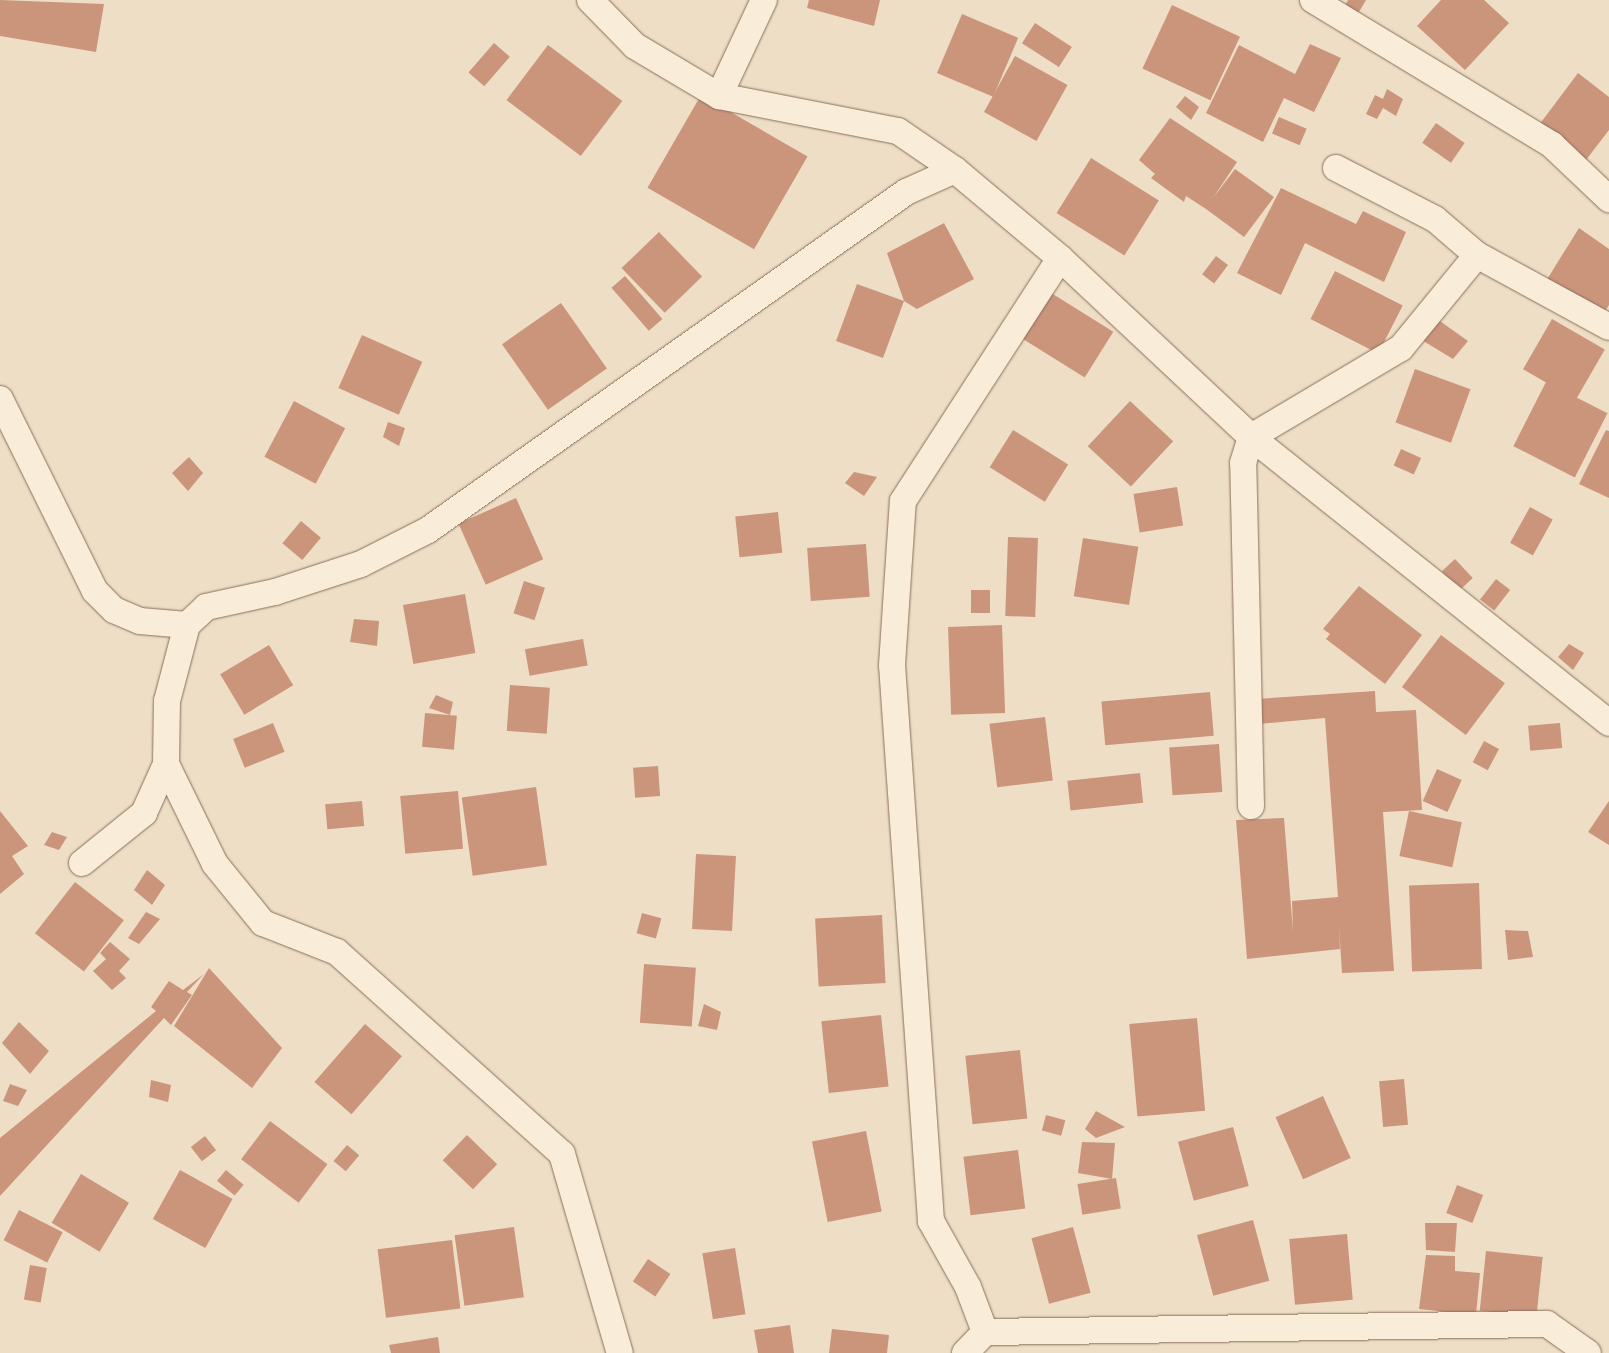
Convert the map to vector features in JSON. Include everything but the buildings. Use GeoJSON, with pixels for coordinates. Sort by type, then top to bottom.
{"type":"FeatureCollection","features":[{"type":"Feature","properties":{"kind":"street"},"geometry":{"type":"LineString","coordinates":[[590,0],[635,46],[719,96],[898,131],[955,170],[1060,258],[1251,437],[1609,723]]}},
{"type":"Feature","properties":{"kind":"street"},"geometry":{"type":"LineString","coordinates":[[719,96],[764,0]]}},
{"type":"Feature","properties":{"kind":"street"},"geometry":{"type":"LineString","coordinates":[[1313,0],[1552,145],[1609,199]]}},
{"type":"Feature","properties":{"kind":"street"},"geometry":{"type":"LineString","coordinates":[[1336,168],[1435,219],[1477,255],[1609,327]]}},
{"type":"Feature","properties":{"kind":"street"},"geometry":{"type":"LineString","coordinates":[[82,862],[144,813],[166,764],[167,701],[187,625],[206,607],[275,592],[360,564],[428,530],[906,192],[955,170]]}},
{"type":"Feature","properties":{"kind":"street"},"geometry":{"type":"LineString","coordinates":[[1251,806],[1243,463],[1251,437],[1401,348],[1477,255]]}},
{"type":"Feature","properties":{"kind":"street"},"geometry":{"type":"LineString","coordinates":[[985,1332],[968,1287],[931,1221],[892,665],[903,501],[1060,258]]}},
{"type":"Feature","properties":{"kind":"street"},"geometry":{"type":"LineString","coordinates":[[0,399],[95,591],[114,610],[140,622],[187,625]]}},
{"type":"Feature","properties":{"kind":"street"},"geometry":{"type":"LineString","coordinates":[[166,764],[215,864],[263,923],[337,952],[562,1154],[620,1353]]}},
{"type":"Feature","properties":{"kind":"street"},"geometry":{"type":"LineString","coordinates":[[965,1353],[985,1332],[1547,1324],[1588,1353]]}}]}
